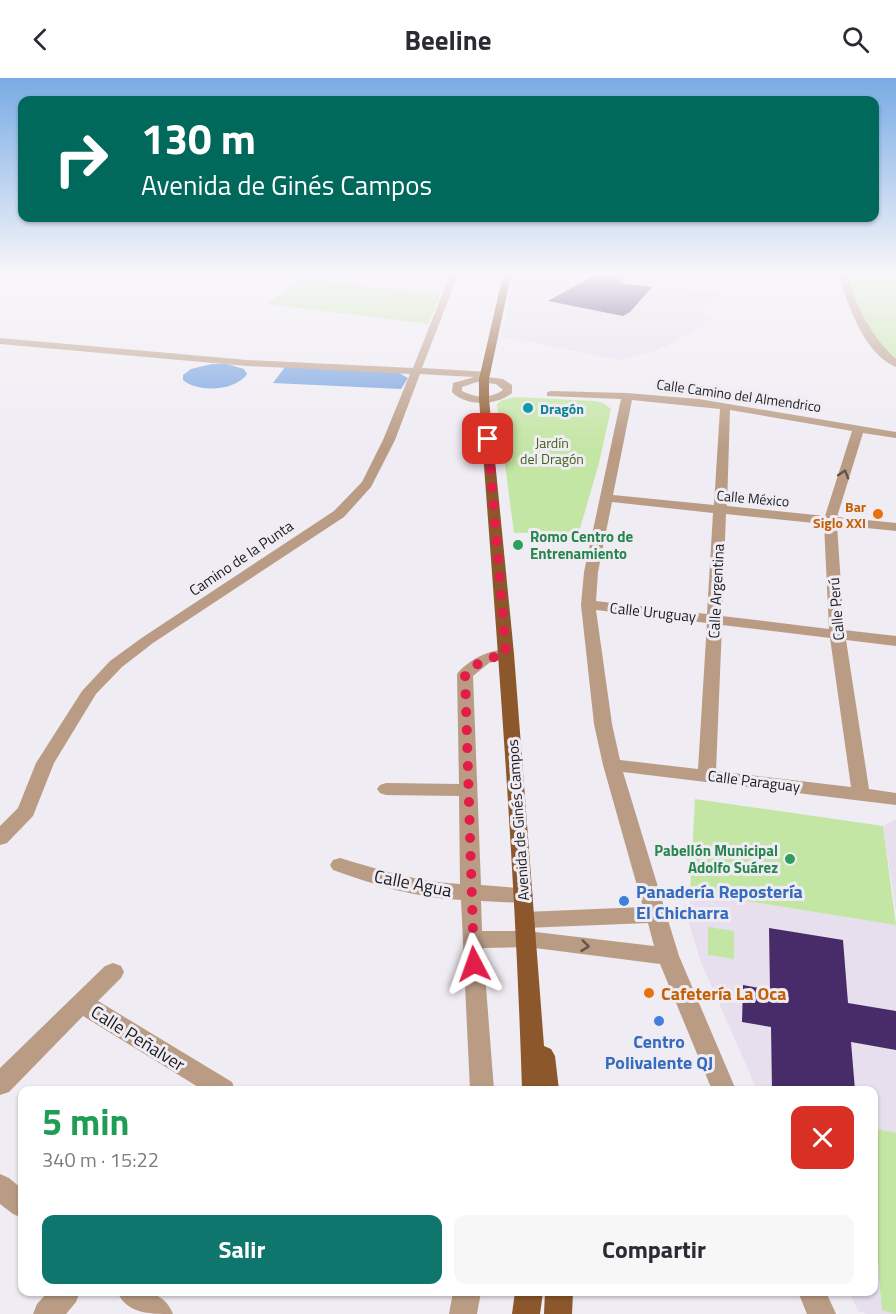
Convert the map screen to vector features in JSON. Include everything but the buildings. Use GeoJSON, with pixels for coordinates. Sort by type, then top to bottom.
{"type":"FeatureCollection","features":[{"type":"Feature","properties":{"kind":"main road","name":"Avenida de Ginés Campos"},"geometry":{"type":"LineString","coordinates":[[494,333],[484,376],[484,399],[526,929],[534,1086]]}},
{"type":"Feature","properties":{"kind":"main road","name":"Avenida de Ginés Campos"},"geometry":{"type":"LineString","coordinates":[[530,985],[547,1086]]}},
{"type":"Feature","properties":{"kind":"main road"},"geometry":{"type":"LineString","coordinates":[[526,1314],[528,1296]]}},
{"type":"Feature","properties":{"kind":"main road"},"geometry":{"type":"LineString","coordinates":[[558,1314],[559,1296]]}},
{"type":"Feature","properties":{"kind":"street","name":"Camino de la Punta"},"geometry":{"type":"LineString","coordinates":[[0,838],[26,811],[45,763],[90,692],[116,664],[148,640],[339,514],[367,484],[390,440],[432,333]]}},
{"type":"Feature","properties":{"kind":"street"},"geometry":{"type":"LineString","coordinates":[[866,333],[896,364]]}},
{"type":"Feature","properties":{"kind":"street"},"geometry":{"type":"LineString","coordinates":[[0,341],[247,363],[448,371],[484,376],[505,384],[508,391],[500,397],[484,399],[461,395],[457,392],[459,380],[448,371]]}},
{"type":"Feature","properties":{"kind":"street"},"geometry":{"type":"LineString","coordinates":[[457,385],[484,376]]}},
{"type":"Feature","properties":{"kind":"street","name":"Calle Camino del Almendrico"},"geometry":{"type":"LineString","coordinates":[[551,394],[627,396],[725,407],[892,433]]}},
{"type":"Feature","properties":{"kind":"street"},"geometry":{"type":"LineString","coordinates":[[627,396],[591,572],[588,604],[603,724],[612,765],[668,956],[722,1086]]}},
{"type":"Feature","properties":{"kind":"street","name":"Calle Argentina"},"geometry":{"type":"LineString","coordinates":[[707,775],[725,407]]}},
{"type":"Feature","properties":{"kind":"street","name":"Calle Perú"},"geometry":{"type":"LineString","coordinates":[[859,428],[830,520],[837,633],[861,794]]}},
{"type":"Feature","properties":{"kind":"street","name":"Calle México"},"geometry":{"type":"LineString","coordinates":[[607,498],[896,527]]}},
{"type":"Feature","properties":{"kind":"street","name":"Calle Uruguay"},"geometry":{"type":"LineString","coordinates":[[588,604],[896,641]]}},
{"type":"Feature","properties":{"kind":"street"},"geometry":{"type":"LineString","coordinates":[[482,1086],[472,940],[465,674],[483,660],[506,654]]}},
{"type":"Feature","properties":{"kind":"street","name":"Calle Paraguay"},"geometry":{"type":"LineString","coordinates":[[612,765],[896,799]]}},
{"type":"Feature","properties":{"kind":"street"},"geometry":{"type":"LineString","coordinates":[[386,789],[468,790]]}},
{"type":"Feature","properties":{"kind":"street","name":"Calle Agua"},"geometry":{"type":"LineString","coordinates":[[340,865],[390,882],[440,891],[523,895]]}},
{"type":"Feature","properties":{"kind":"street"},"geometry":{"type":"LineString","coordinates":[[472,940],[526,929],[656,915]]}},
{"type":"Feature","properties":{"kind":"street"},"geometry":{"type":"LineString","coordinates":[[526,929],[668,956]]}},
{"type":"Feature","properties":{"kind":"street"},"geometry":{"type":"LineString","coordinates":[[0,1083],[83,1004],[113,972]]}},
{"type":"Feature","properties":{"kind":"street","name":"Calle Peñalver"},"geometry":{"type":"LineString","coordinates":[[83,1004],[216,1086]]}},
{"type":"Feature","properties":{"kind":"street"},"geometry":{"type":"LineString","coordinates":[[0,1187],[18,1201]]}},
{"type":"Feature","properties":{"kind":"street"},"geometry":{"type":"LineString","coordinates":[[47,1314],[63,1296]]}},
{"type":"Feature","properties":{"kind":"street"},"geometry":{"type":"LineString","coordinates":[[136,1296],[159,1314]]}},
{"type":"Feature","properties":{"kind":"street"},"geometry":{"type":"LineString","coordinates":[[463,1314],[466,1296]]}},
{"type":"Feature","properties":{"kind":"street"},"geometry":{"type":"LineString","coordinates":[[814,1296],[822,1314]]}},
{"type":"Feature","properties":{"kind":"shaded area"},"geometry":{"type":"Polygon","coordinates":[[[502,333],[690,333],[652,352],[619,360],[501,336],[502,333]]]}},
{"type":"Feature","properties":{"kind":"shaded area"},"geometry":{"type":"Polygon","coordinates":[[[896,819],[896,911],[883,826],[896,819]]]}},
{"type":"Feature","properties":{"kind":"shaded area"},"geometry":{"type":"Polygon","coordinates":[[[690,892],[896,925],[896,1314],[869,1314],[858,1311],[851,1296],[878,1296],[878,1086],[755,1086],[701,962],[683,905],[690,906],[690,892]]]}},
{"type":"Feature","properties":{"kind":"green space"},"geometry":{"type":"Polygon","coordinates":[[[870,333],[896,333],[896,361],[870,333]]]}},
{"type":"Feature","properties":{"kind":"green space","name":"Jardín del Dragón"},"geometry":{"type":"Polygon","coordinates":[[[515,397],[594,401],[603,403],[611,409],[599,463],[579,532],[514,533],[497,404],[502,400],[515,397]]]}},
{"type":"Feature","properties":{"kind":"green space","name":"Pabellón Municipal Adolfo Suárez"},"geometry":{"type":"Polygon","coordinates":[[[695,799],[883,826],[896,925],[690,892],[695,799]]]}},
{"type":"Feature","properties":{"kind":"green space"},"geometry":{"type":"Polygon","coordinates":[[[708,927],[734,931],[734,959],[708,955],[708,927]]]}},
{"type":"Feature","properties":{"kind":"green space"},"geometry":{"type":"Polygon","coordinates":[[[878,1129],[896,1133],[896,1314],[882,1310],[878,1263],[878,1129]]]}},
{"type":"Feature","properties":{"kind":"water"},"geometry":{"type":"Polygon","coordinates":[[[212,364],[227,364],[244,369],[247,374],[234,384],[216,388],[198,387],[183,380],[183,375],[191,369],[212,364]]]}},
{"type":"Feature","properties":{"kind":"water"},"geometry":{"type":"Polygon","coordinates":[[[285,367],[399,373],[408,378],[401,389],[273,383],[285,367]]]}},
{"type":"Feature","properties":{"kind":"place","name":"Dragón"},"geometry":{"type":"Point","coordinates":[528,408]}},
{"type":"Feature","properties":{"kind":"place","name":"Bar Siglo XXI"},"geometry":{"type":"Point","coordinates":[878,514]}},
{"type":"Feature","properties":{"kind":"place","name":"Romo Centro de Entrenamiento"},"geometry":{"type":"Point","coordinates":[518,545]}},
{"type":"Feature","properties":{"kind":"place","name":"Pabellón Municipal Adolfo Suárez"},"geometry":{"type":"Point","coordinates":[790,859]}},
{"type":"Feature","properties":{"kind":"place","name":"Panadería Repostería El Chicharra"},"geometry":{"type":"Point","coordinates":[624,901]}},
{"type":"Feature","properties":{"kind":"place","name":"Cafetería La Oca"},"geometry":{"type":"Point","coordinates":[649,993]}},
{"type":"Feature","properties":{"kind":"place","name":"Centro Polivalente QJ"},"geometry":{"type":"Point","coordinates":[659,1021]}},
{"type":"Feature","properties":{"kind":"route"},"geometry":{"type":"LineString","coordinates":[[474,964],[465,674],[483,660],[506,654],[488,439]]}}]}
